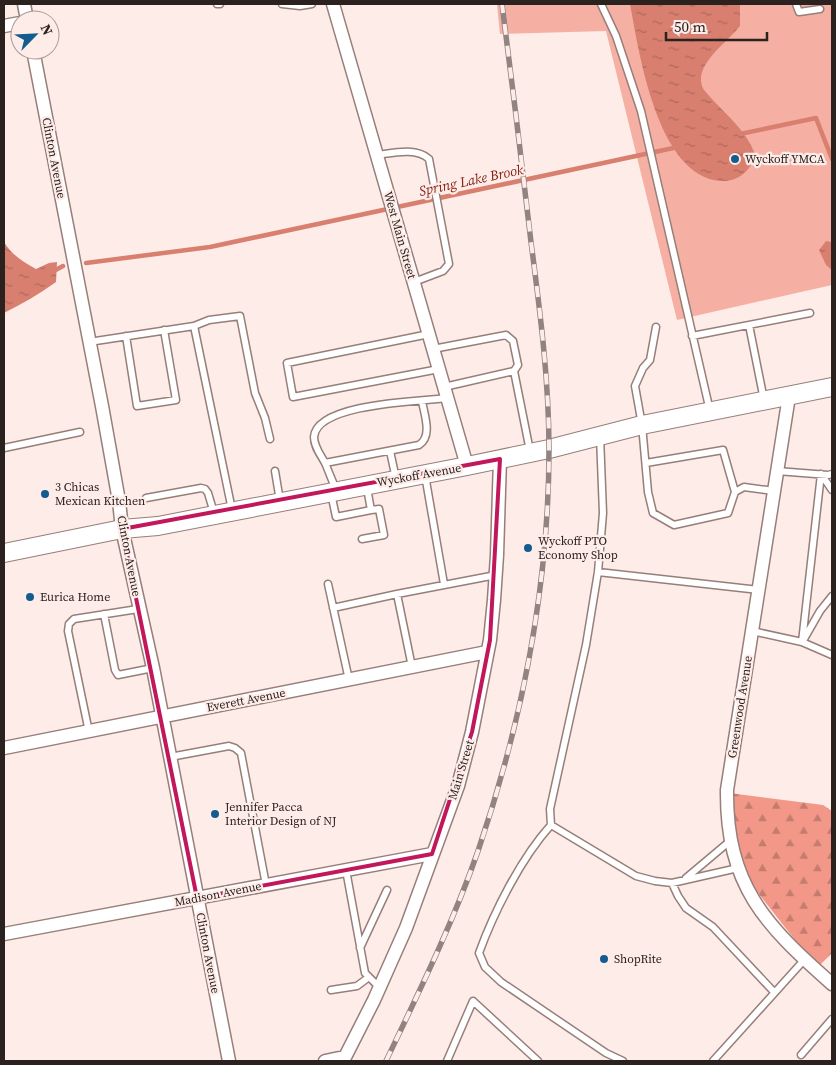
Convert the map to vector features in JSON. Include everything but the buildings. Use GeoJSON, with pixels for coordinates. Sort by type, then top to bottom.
{"type":"FeatureCollection","features":[{"type":"Feature","properties":{"kind":"main road","name":"Wyckoff Avenue"},"geometry":{"type":"LineString","coordinates":[[4,553],[122,529],[158,526],[366,484],[467,466],[530,453],[642,425],[832,387]]}},
{"type":"Feature","properties":{"kind":"street","name":"West Main Street"},"geometry":{"type":"LineString","coordinates":[[333,4],[467,466]]}},
{"type":"Feature","properties":{"kind":"street","name":"Clinton Avenue"},"geometry":{"type":"LineString","coordinates":[[35,60],[90,342],[119,501],[122,529],[138,609],[153,668],[229,1061]]}},
{"type":"Feature","properties":{"kind":"street","name":"Greenwood Avenue"},"geometry":{"type":"LineString","coordinates":[[789,396],[728,790],[727,815],[730,842],[738,868],[755,903],[768,921],[832,984]]}},
{"type":"Feature","properties":{"kind":"street","name":"Main Street"},"geometry":{"type":"LineString","coordinates":[[344,1059],[406,928],[458,786],[472,732],[487,652],[496,575],[500,459]]}},
{"type":"Feature","properties":{"kind":"street","name":"Everett Avenue"},"geometry":{"type":"LineString","coordinates":[[4,748],[487,652]]}},
{"type":"Feature","properties":{"kind":"street","name":"Madison Avenue"},"geometry":{"type":"LineString","coordinates":[[4,934],[432,854]]}},
{"type":"Feature","properties":{"kind":"street"},"geometry":{"type":"LineString","coordinates":[[325,1061],[344,1059]]}},
{"type":"Feature","properties":{"kind":"lane"},"geometry":{"type":"LineString","coordinates":[[282,4],[286,6],[300,6],[312,4]]}},
{"type":"Feature","properties":{"kind":"lane"},"geometry":{"type":"LineString","coordinates":[[601,4],[616,36],[640,111],[710,412]]}},
{"type":"Feature","properties":{"kind":"lane"},"geometry":{"type":"LineString","coordinates":[[796,4],[799,12],[820,9]]}},
{"type":"Feature","properties":{"kind":"lane"},"geometry":{"type":"LineString","coordinates":[[377,155],[410,152],[423,153],[429,158],[448,264],[443,271],[414,282]]}},
{"type":"Feature","properties":{"kind":"lane"},"geometry":{"type":"LineString","coordinates":[[692,336],[810,314]]}},
{"type":"Feature","properties":{"kind":"lane"},"geometry":{"type":"LineString","coordinates":[[90,342],[194,326],[209,320],[240,316],[255,393],[265,418],[270,439]]}},
{"type":"Feature","properties":{"kind":"lane"},"geometry":{"type":"LineString","coordinates":[[749,325],[765,401]]}},
{"type":"Feature","properties":{"kind":"lane"},"geometry":{"type":"LineString","coordinates":[[194,326],[233,511]]}},
{"type":"Feature","properties":{"kind":"lane"},"geometry":{"type":"LineString","coordinates":[[646,463],[723,450],[734,492],[728,513],[674,526],[653,514],[648,492],[642,425],[636,386],[643,368],[650,360],[656,327]]}},
{"type":"Feature","properties":{"kind":"lane"},"geometry":{"type":"LineString","coordinates":[[126,336],[137,406],[176,400],[164,330]]}},
{"type":"Feature","properties":{"kind":"lane"},"geometry":{"type":"LineString","coordinates":[[429,334],[287,363],[293,397],[439,369]]}},
{"type":"Feature","properties":{"kind":"lane"},"geometry":{"type":"LineString","coordinates":[[362,539],[384,535],[378,509],[336,517],[334,491],[325,463],[315,445],[314,436],[318,426],[327,420],[358,408],[422,401],[514,371],[518,365],[513,341],[506,335],[433,349]]}},
{"type":"Feature","properties":{"kind":"lane"},"geometry":{"type":"LineString","coordinates":[[514,371],[530,453]]}},
{"type":"Feature","properties":{"kind":"lane"},"geometry":{"type":"LineString","coordinates":[[325,463],[419,445],[424,442],[427,433],[422,401]]}},
{"type":"Feature","properties":{"kind":"lane"},"geometry":{"type":"LineString","coordinates":[[4,448],[80,432]]}},
{"type":"Feature","properties":{"kind":"lane"},"geometry":{"type":"LineString","coordinates":[[600,435],[603,513],[598,572],[586,646],[550,810],[551,825],[540,837],[515,877],[488,928],[479,953],[485,967],[501,982],[606,1052],[623,1061]]}},
{"type":"Feature","properties":{"kind":"lane"},"geometry":{"type":"LineString","coordinates":[[390,451],[396,479]]}},
{"type":"Feature","properties":{"kind":"lane"},"geometry":{"type":"LineString","coordinates":[[275,471],[280,502]]}},
{"type":"Feature","properties":{"kind":"lane"},"geometry":{"type":"LineString","coordinates":[[778,471],[832,474]]}},
{"type":"Feature","properties":{"kind":"lane"},"geometry":{"type":"LineString","coordinates":[[425,474],[444,584]]}},
{"type":"Feature","properties":{"kind":"lane"},"geometry":{"type":"LineString","coordinates":[[821,474],[832,490]]}},
{"type":"Feature","properties":{"kind":"lane"},"geometry":{"type":"LineString","coordinates":[[802,642],[821,474]]}},
{"type":"Feature","properties":{"kind":"lane"},"geometry":{"type":"LineString","coordinates":[[366,484],[371,510]]}},
{"type":"Feature","properties":{"kind":"lane"},"geometry":{"type":"LineString","coordinates":[[734,492],[744,487],[774,491]]}},
{"type":"Feature","properties":{"kind":"lane"},"geometry":{"type":"LineString","coordinates":[[146,498],[201,488],[205,489],[208,493],[215,515]]}},
{"type":"Feature","properties":{"kind":"lane"},"geometry":{"type":"LineString","coordinates":[[598,572],[759,590]]}},
{"type":"Feature","properties":{"kind":"lane"},"geometry":{"type":"LineString","coordinates":[[333,608],[496,575]]}},
{"type":"Feature","properties":{"kind":"lane"},"geometry":{"type":"LineString","coordinates":[[328,584],[349,680]]}},
{"type":"Feature","properties":{"kind":"lane"},"geometry":{"type":"LineString","coordinates":[[397,594],[412,667]]}},
{"type":"Feature","properties":{"kind":"lane"},"geometry":{"type":"LineString","coordinates":[[802,642],[820,611],[832,596]]}},
{"type":"Feature","properties":{"kind":"lane"},"geometry":{"type":"LineString","coordinates":[[89,732],[68,631],[69,624],[74,619],[138,609]]}},
{"type":"Feature","properties":{"kind":"lane"},"geometry":{"type":"LineString","coordinates":[[104,614],[115,670],[118,674],[153,668]]}},
{"type":"Feature","properties":{"kind":"lane"},"geometry":{"type":"LineString","coordinates":[[752,631],[802,642],[832,655]]}},
{"type":"Feature","properties":{"kind":"lane"},"geometry":{"type":"LineString","coordinates":[[170,757],[229,746],[241,753],[266,885]]}},
{"type":"Feature","properties":{"kind":"lane"},"geometry":{"type":"LineString","coordinates":[[551,825],[636,876],[654,881],[672,883],[738,868]]}},
{"type":"Feature","properties":{"kind":"lane"},"geometry":{"type":"LineString","coordinates":[[685,879],[730,842]]}},
{"type":"Feature","properties":{"kind":"lane"},"geometry":{"type":"LineString","coordinates":[[346,870],[365,973],[379,987]]}},
{"type":"Feature","properties":{"kind":"lane"},"geometry":{"type":"LineString","coordinates":[[672,883],[686,908],[713,927],[728,941],[759,978],[774,992]]}},
{"type":"Feature","properties":{"kind":"lane"},"geometry":{"type":"LineString","coordinates":[[360,949],[387,890]]}},
{"type":"Feature","properties":{"kind":"lane"},"geometry":{"type":"LineString","coordinates":[[713,1061],[805,959]]}},
{"type":"Feature","properties":{"kind":"lane"},"geometry":{"type":"LineString","coordinates":[[331,990],[357,986],[369,977]]}},
{"type":"Feature","properties":{"kind":"lane"},"geometry":{"type":"LineString","coordinates":[[446,1061],[473,1001],[538,1061]]}},
{"type":"Feature","properties":{"kind":"lane"},"geometry":{"type":"LineString","coordinates":[[801,1055],[832,1019]]}},
{"type":"Feature","properties":{"kind":"highlighted area"},"geometry":{"type":"Polygon","coordinates":[[[500,459],[490,640],[472,732],[432,854],[197,898],[122,529],[500,459]]]}},
{"type":"Feature","properties":{"kind":"green space"},"geometry":{"type":"Polygon","coordinates":[[[729,793],[823,805],[832,811],[832,953],[817,968],[740,870],[729,793]]]}},
{"type":"Feature","properties":{"kind":"shaded area","name":"Wyckoff YMCA"},"geometry":{"type":"Polygon","coordinates":[[[497,4],[832,4],[832,285],[677,320],[606,31],[500,34],[497,4]]]}},
{"type":"Feature","properties":{"kind":"water"},"geometry":{"type":"Polygon","coordinates":[[[630,4],[740,4],[740,26],[712,55],[702,73],[701,81],[704,90],[740,129],[752,147],[756,157],[742,175],[733,180],[721,181],[699,174],[681,158],[666,136],[646,80],[630,4]]]}},
{"type":"Feature","properties":{"kind":"water"},"geometry":{"type":"Polygon","coordinates":[[[826,241],[832,242],[832,270],[826,265],[819,250],[826,241]]]}},
{"type":"Feature","properties":{"kind":"water"},"geometry":{"type":"Polygon","coordinates":[[[4,242],[18,258],[36,269],[49,263],[57,262],[56,282],[4,313],[4,242]]]}},
{"type":"Feature","properties":{"kind":"waterway","name":"Spring Lake Brook"},"geometry":{"type":"LineString","coordinates":[[740,134],[816,118],[832,159]]}},
{"type":"Feature","properties":{"kind":"waterway","name":"Spring Lake Brook"},"geometry":{"type":"LineString","coordinates":[[86,263],[210,247],[678,147]]}},
{"type":"Feature","properties":{"kind":"waterway","name":"Spring Lake Brook"},"geometry":{"type":"LineString","coordinates":[[52,272],[63,266]]}},
{"type":"Feature","properties":{"kind":"railway"},"geometry":{"type":"LineString","coordinates":[[386,1061],[458,904],[494,802],[508,753],[530,653],[544,551],[549,449],[546,371],[502,4]]}},
{"type":"Feature","properties":{"kind":"place","name":"Wyckoff YMCA"},"geometry":{"type":"Point","coordinates":[735,159]}},
{"type":"Feature","properties":{"kind":"place","name":"3 Chicas Mexican Kitchen"},"geometry":{"type":"Point","coordinates":[45,494]}},
{"type":"Feature","properties":{"kind":"place","name":"Wyckoff PTO Economy Shop"},"geometry":{"type":"Point","coordinates":[528,548]}},
{"type":"Feature","properties":{"kind":"place","name":"Eurica Home"},"geometry":{"type":"Point","coordinates":[30,597]}},
{"type":"Feature","properties":{"kind":"place","name":"Jennifer Pacca Interior Design of NJ"},"geometry":{"type":"Point","coordinates":[215,814]}},
{"type":"Feature","properties":{"kind":"place","name":"ShopRite"},"geometry":{"type":"Point","coordinates":[604,959]}}]}
